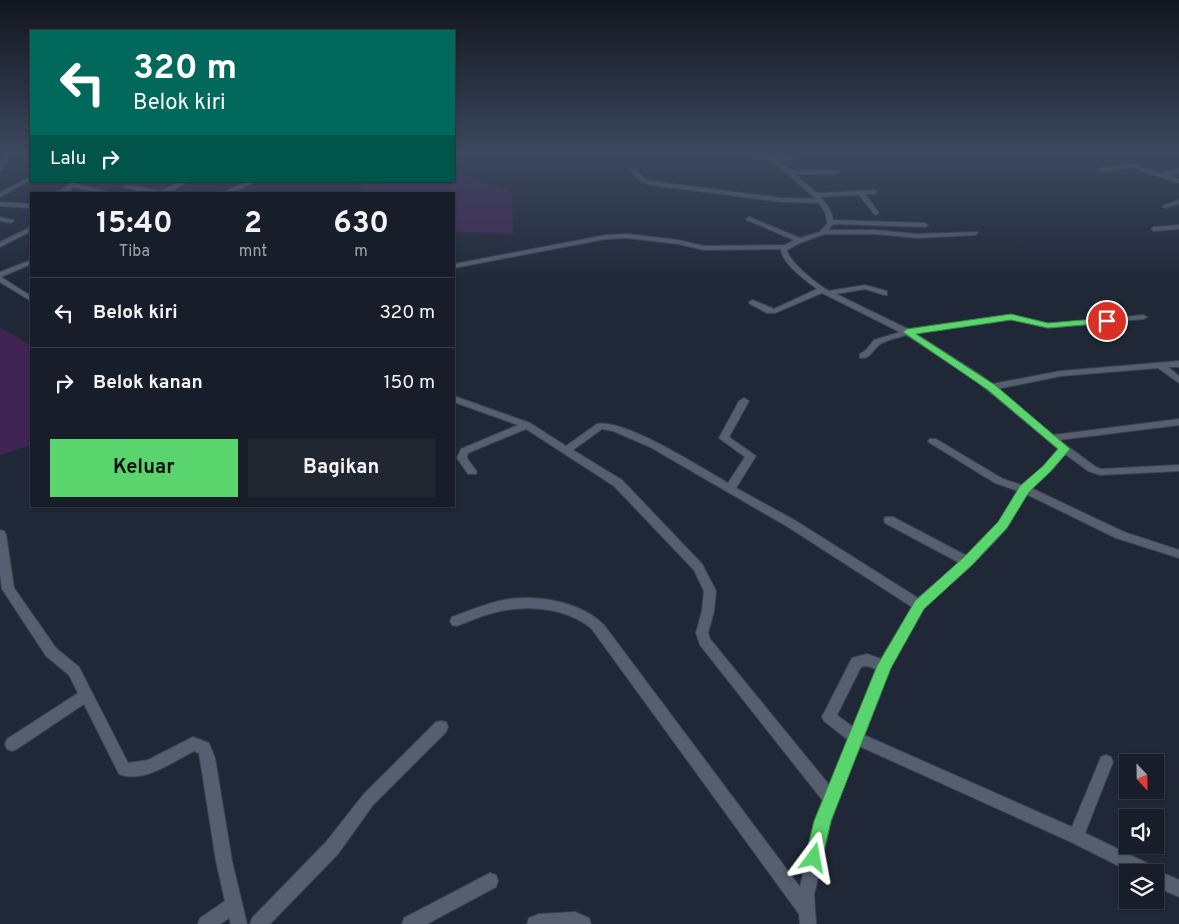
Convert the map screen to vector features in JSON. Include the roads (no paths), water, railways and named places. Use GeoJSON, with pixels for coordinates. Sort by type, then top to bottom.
{"type":"FeatureCollection","features":[{"type":"Feature","properties":{"kind":"street"},"geometry":{"type":"LineString","coordinates":[[761,197],[782,200],[826,197]]}},
{"type":"Feature","properties":{"kind":"street"},"geometry":{"type":"LineString","coordinates":[[864,197],[876,214]]}},
{"type":"Feature","properties":{"kind":"street"},"geometry":{"type":"LineString","coordinates":[[819,198],[831,213],[831,222],[824,232]]}},
{"type":"Feature","properties":{"kind":"street"},"geometry":{"type":"LineString","coordinates":[[1166,206],[1179,202]]}},
{"type":"Feature","properties":{"kind":"street"},"geometry":{"type":"LineString","coordinates":[[2,205],[30,206]]}},
{"type":"Feature","properties":{"kind":"street"},"geometry":{"type":"LineString","coordinates":[[0,219],[11,221]]}},
{"type":"Feature","properties":{"kind":"street"},"geometry":{"type":"LineString","coordinates":[[749,219],[798,240]]}},
{"type":"Feature","properties":{"kind":"street"},"geometry":{"type":"LineString","coordinates":[[831,222],[925,225]]}},
{"type":"Feature","properties":{"kind":"street"},"geometry":{"type":"LineString","coordinates":[[1154,230],[1179,227]]}},
{"type":"Feature","properties":{"kind":"street"},"geometry":{"type":"LineString","coordinates":[[0,245],[30,230]]}},
{"type":"Feature","properties":{"kind":"street"},"geometry":{"type":"LineString","coordinates":[[455,266],[606,237],[627,236],[678,242],[704,248],[785,247],[798,240],[824,232],[875,232],[917,236],[975,233]]}},
{"type":"Feature","properties":{"kind":"street"},"geometry":{"type":"LineString","coordinates":[[785,247],[784,253],[793,265],[825,291],[907,332],[992,388],[1064,449],[1092,469],[1100,472],[1179,468]]}},
{"type":"Feature","properties":{"kind":"street"},"geometry":{"type":"LineString","coordinates":[[0,275],[30,262]]}},
{"type":"Feature","properties":{"kind":"street"},"geometry":{"type":"LineString","coordinates":[[0,279],[30,298]]}},
{"type":"Feature","properties":{"kind":"street"},"geometry":{"type":"LineString","coordinates":[[753,302],[770,311],[775,311],[825,291],[865,287],[884,294]]}},
{"type":"Feature","properties":{"kind":"street"},"geometry":{"type":"LineString","coordinates":[[863,356],[877,342],[907,332],[1011,317],[1048,326],[1143,317]]}},
{"type":"Feature","properties":{"kind":"street"},"geometry":{"type":"LineString","coordinates":[[992,388],[1031,377],[1179,364]]}},
{"type":"Feature","properties":{"kind":"street"},"geometry":{"type":"LineString","coordinates":[[1160,365],[1179,380]]}},
{"type":"Feature","properties":{"kind":"street"},"geometry":{"type":"LineString","coordinates":[[455,399],[527,425],[618,483],[698,567],[710,591],[708,611],[702,633],[704,641],[831,799]]}},
{"type":"Feature","properties":{"kind":"street"},"geometry":{"type":"LineString","coordinates":[[730,489],[751,456],[724,438],[744,400]]}},
{"type":"Feature","properties":{"kind":"street"},"geometry":{"type":"LineString","coordinates":[[1052,438],[1179,422]]}},
{"type":"Feature","properties":{"kind":"street"},"geometry":{"type":"LineString","coordinates":[[472,472],[462,458],[464,451],[527,425]]}},
{"type":"Feature","properties":{"kind":"street"},"geometry":{"type":"LineString","coordinates":[[567,450],[600,426],[615,428],[653,445],[792,524],[919,605]]}},
{"type":"Feature","properties":{"kind":"street"},"geometry":{"type":"LineString","coordinates":[[933,441],[999,481],[1024,489],[1120,535],[1179,554]]}},
{"type":"Feature","properties":{"kind":"street"},"geometry":{"type":"LineString","coordinates":[[807,918],[806,895],[823,821],[884,666],[919,605],[968,562],[1003,525],[1024,489],[1047,469],[1064,449]]}},
{"type":"Feature","properties":{"kind":"street"},"geometry":{"type":"LineString","coordinates":[[889,520],[968,562]]}},
{"type":"Feature","properties":{"kind":"street"},"geometry":{"type":"LineString","coordinates":[[0,534],[8,590],[52,652],[74,671],[124,769],[129,771],[139,770],[193,744],[204,748],[208,758],[224,860],[239,924]]}},
{"type":"Feature","properties":{"kind":"street"},"geometry":{"type":"LineString","coordinates":[[456,621],[486,609],[528,601],[572,610],[590,618],[600,628],[807,918]]}},
{"type":"Feature","properties":{"kind":"street"},"geometry":{"type":"LineString","coordinates":[[884,666],[867,660],[857,662],[828,716],[856,738],[1076,837],[1131,864]]}},
{"type":"Feature","properties":{"kind":"street"},"geometry":{"type":"LineString","coordinates":[[12,744],[86,696]]}},
{"type":"Feature","properties":{"kind":"street"},"geometry":{"type":"LineString","coordinates":[[258,924],[332,848],[368,800],[441,727]]}},
{"type":"Feature","properties":{"kind":"street"},"geometry":{"type":"LineString","coordinates":[[1076,837],[1106,762]]}},
{"type":"Feature","properties":{"kind":"street"},"geometry":{"type":"LineString","coordinates":[[410,924],[490,881]]}},
{"type":"Feature","properties":{"kind":"street"},"geometry":{"type":"LineString","coordinates":[[1164,882],[1179,889]]}},
{"type":"Feature","properties":{"kind":"street"},"geometry":{"type":"LineString","coordinates":[[206,924],[235,904]]}},
{"type":"Feature","properties":{"kind":"street"},"geometry":{"type":"LineString","coordinates":[[535,924],[539,922],[575,920],[583,924]]}}]}
